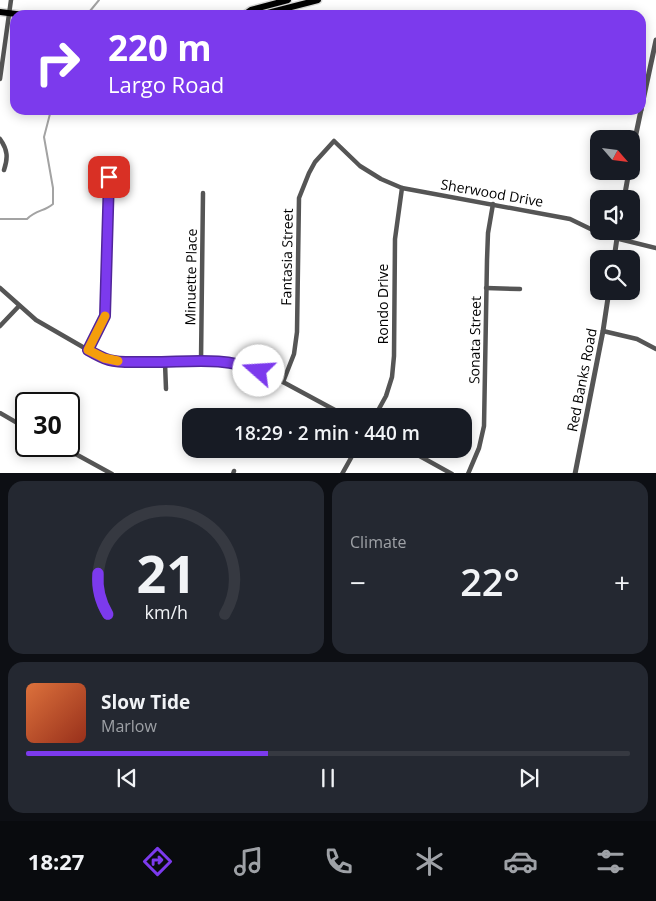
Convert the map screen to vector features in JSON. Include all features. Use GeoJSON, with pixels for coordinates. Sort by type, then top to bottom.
{"type":"FeatureCollection","features":[{"type":"Feature","properties":{"kind":"main road"},"geometry":{"type":"LineString","coordinates":[[251,10],[288,0]]}},
{"type":"Feature","properties":{"kind":"main road"},"geometry":{"type":"LineString","coordinates":[[264,10],[287,4],[292,0]]}},
{"type":"Feature","properties":{"kind":"main road"},"geometry":{"type":"LineString","coordinates":[[278,10],[318,0]]}},
{"type":"Feature","properties":{"kind":"main road"},"geometry":{"type":"LineString","coordinates":[[0,12],[9,13]]}},
{"type":"Feature","properties":{"kind":"street"},"geometry":{"type":"LineString","coordinates":[[0,79],[11,0]]}},
{"type":"Feature","properties":{"kind":"street"},"geometry":{"type":"LineString","coordinates":[[646,87],[656,40]]}},
{"type":"Feature","properties":{"kind":"street"},"geometry":{"type":"LineString","coordinates":[[637,130],[640,115]]}},
{"type":"Feature","properties":{"kind":"street"},"geometry":{"type":"LineString","coordinates":[[0,139],[7,152],[4,170]]}},
{"type":"Feature","properties":{"kind":"street","name":"Sherwood Drive"},"geometry":{"type":"LineString","coordinates":[[334,141],[360,166],[381,179],[402,188],[570,219],[590,229]]}},
{"type":"Feature","properties":{"kind":"street","name":"Fantasia Street"},"geometry":{"type":"LineString","coordinates":[[283,382],[294,354],[297,332],[299,198],[315,162],[334,141]]}},
{"type":"Feature","properties":{"kind":"street"},"geometry":{"type":"LineString","coordinates":[[88,350],[105,316],[109,177]]}},
{"type":"Feature","properties":{"kind":"street","name":"Rondo Drive"},"geometry":{"type":"LineString","coordinates":[[379,408],[386,396],[392,377],[394,356],[395,239],[402,188]]}},
{"type":"Feature","properties":{"kind":"street","name":"Minuette Place"},"geometry":{"type":"LineString","coordinates":[[201,360],[203,193]]}},
{"type":"Feature","properties":{"kind":"street","name":"Sonata Street"},"geometry":{"type":"LineString","coordinates":[[468,473],[479,448],[484,426],[488,233],[493,204]]}},
{"type":"Feature","properties":{"kind":"street","name":"Sherwood Drive"},"geometry":{"type":"LineString","coordinates":[[621,240],[656,248]]}},
{"type":"Feature","properties":{"kind":"street"},"geometry":{"type":"LineString","coordinates":[[0,288],[40,322],[88,350],[111,360],[122,362],[201,360],[233,362],[283,382],[331,408]]}},
{"type":"Feature","properties":{"kind":"street"},"geometry":{"type":"LineString","coordinates":[[486,288],[520,289]]}},
{"type":"Feature","properties":{"kind":"street","name":"Red Banks Road"},"geometry":{"type":"LineString","coordinates":[[575,473],[608,300]]}},
{"type":"Feature","properties":{"kind":"street"},"geometry":{"type":"LineString","coordinates":[[0,326],[19,306]]}},
{"type":"Feature","properties":{"kind":"street"},"geometry":{"type":"LineString","coordinates":[[603,331],[637,339],[656,349]]}},
{"type":"Feature","properties":{"kind":"street"},"geometry":{"type":"LineString","coordinates":[[165,362],[166,389]]}},
{"type":"Feature","properties":{"kind":"street"},"geometry":{"type":"LineString","coordinates":[[0,413],[15,422]]}},
{"type":"Feature","properties":{"kind":"street"},"geometry":{"type":"LineString","coordinates":[[80,456],[110,473]]}},
{"type":"Feature","properties":{"kind":"street"},"geometry":{"type":"LineString","coordinates":[[343,473],[351,458]]}},
{"type":"Feature","properties":{"kind":"street"},"geometry":{"type":"LineString","coordinates":[[423,458],[450,473]]}},
{"type":"Feature","properties":{"kind":"waterway"},"geometry":{"type":"LineString","coordinates":[[91,10],[99,0]]}},
{"type":"Feature","properties":{"kind":"waterway"},"geometry":{"type":"LineString","coordinates":[[0,219],[27,219],[53,204],[53,188],[44,137],[50,115]]}},
{"type":"Feature","properties":{"kind":"slow traffic"},"geometry":{"type":"LineString","coordinates":[[105,316],[88,350],[104,358],[118,361]]}},
{"type":"Feature","properties":{"kind":"route"},"geometry":{"type":"LineString","coordinates":[[109,177],[105,316],[88,350],[104,358],[122,362],[201,360],[233,362],[259,371]]}}]}
